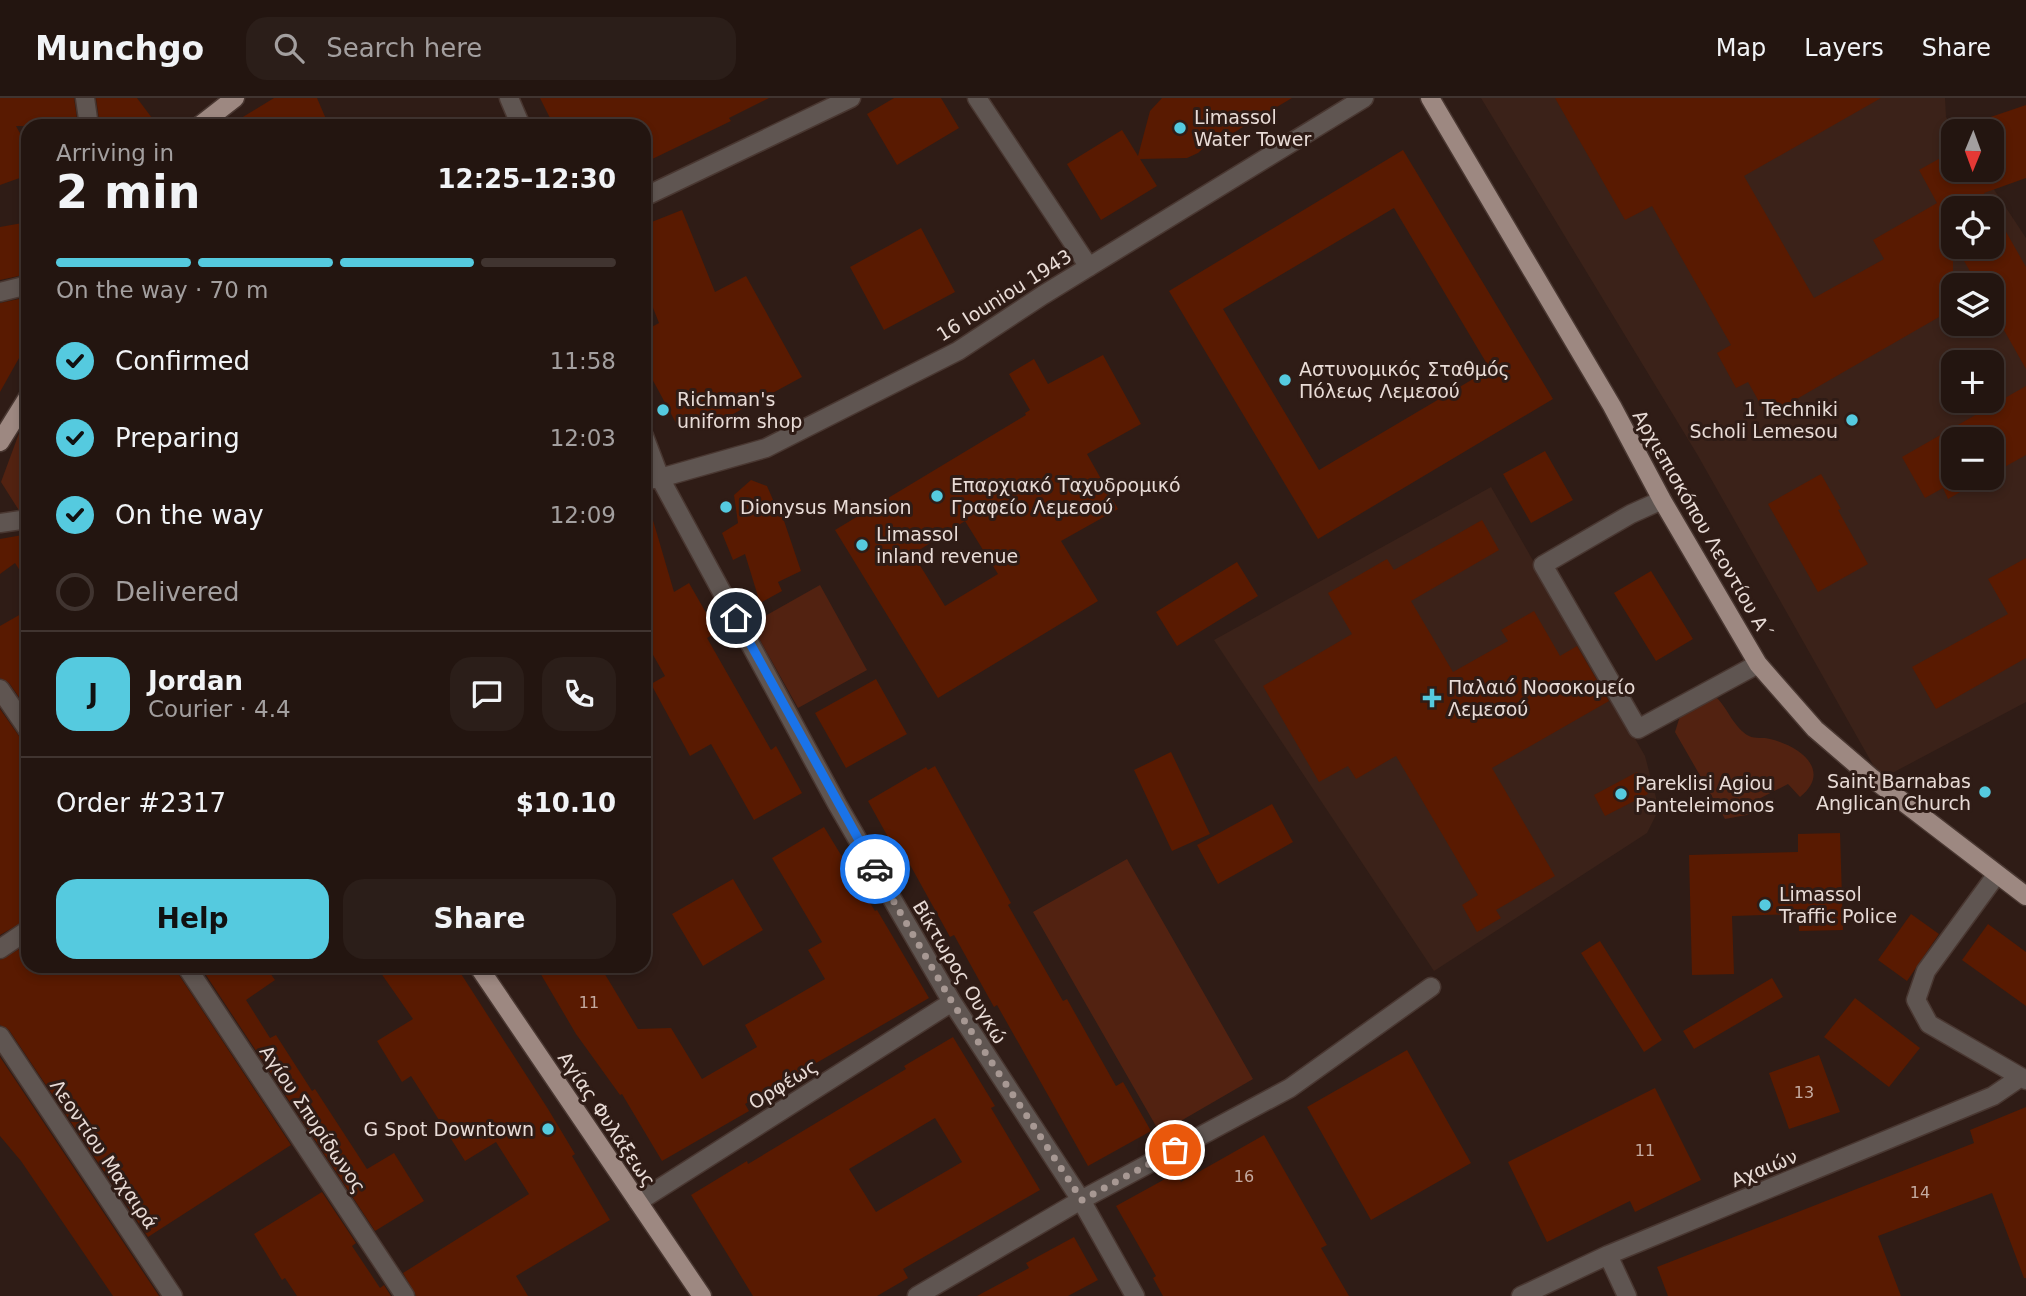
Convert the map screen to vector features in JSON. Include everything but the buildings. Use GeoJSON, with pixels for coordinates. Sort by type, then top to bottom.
{"type":"FeatureCollection","features":[{"type":"Feature","properties":{"kind":"main road"},"geometry":{"type":"LineString","coordinates":[[208,119],[235,98]]}},
{"type":"Feature","properties":{"kind":"main road","name":"Αρχιεπισκόπου Λεοντίου Α΄"},"geometry":{"type":"LineString","coordinates":[[1430,98],[1612,405],[1662,500],[1758,664],[1815,729],[1872,778],[2026,895]]}},
{"type":"Feature","properties":{"kind":"main road"},"geometry":{"type":"LineString","coordinates":[[0,442],[21,408]]}},
{"type":"Feature","properties":{"kind":"main road","name":"Αγίας Φυλάξεως"},"geometry":{"type":"LineString","coordinates":[[483,973],[702,1296]]}},
{"type":"Feature","properties":{"kind":"street"},"geometry":{"type":"LineString","coordinates":[[85,98],[88,119]]}},
{"type":"Feature","properties":{"kind":"street"},"geometry":{"type":"LineString","coordinates":[[509,98],[518,119]]}},
{"type":"Feature","properties":{"kind":"street"},"geometry":{"type":"LineString","coordinates":[[651,194],[851,98]]}},
{"type":"Feature","properties":{"kind":"street"},"geometry":{"type":"LineString","coordinates":[[977,98],[1089,267]]}},
{"type":"Feature","properties":{"kind":"street","name":"16 Iouniou 1943"},"geometry":{"type":"LineString","coordinates":[[652,479],[766,448],[958,351],[1364,98]]}},
{"type":"Feature","properties":{"kind":"street"},"geometry":{"type":"LineString","coordinates":[[0,292],[21,287]]}},
{"type":"Feature","properties":{"kind":"street","name":"Βίκτωρος Ουγκώ"},"geometry":{"type":"LineString","coordinates":[[652,479],[952,1002],[1082,1200],[1135,1296]]}},
{"type":"Feature","properties":{"kind":"street"},"geometry":{"type":"LineString","coordinates":[[1662,500],[1543,565],[1638,729],[1758,664]]}},
{"type":"Feature","properties":{"kind":"street"},"geometry":{"type":"LineString","coordinates":[[0,523],[21,520]]}},
{"type":"Feature","properties":{"kind":"street"},"geometry":{"type":"LineString","coordinates":[[0,689],[21,720]]}},
{"type":"Feature","properties":{"kind":"street"},"geometry":{"type":"LineString","coordinates":[[1997,874],[1926,971],[1916,1000],[1929,1024],[2024,1078]]}},
{"type":"Feature","properties":{"kind":"street"},"geometry":{"type":"LineString","coordinates":[[0,949],[21,935]]}},
{"type":"Feature","properties":{"kind":"street","name":"Αγίου Σπυρίδωνος"},"geometry":{"type":"LineString","coordinates":[[191,973],[405,1296]]}},
{"type":"Feature","properties":{"kind":"street"},"geometry":{"type":"LineString","coordinates":[[916,1296],[1082,1200],[1290,1088],[1431,987]]}},
{"type":"Feature","properties":{"kind":"street","name":"Ορφέως"},"geometry":{"type":"LineString","coordinates":[[638,1202],[952,1002]]}},
{"type":"Feature","properties":{"kind":"street","name":"Λεοντίου Μαχαιρά"},"geometry":{"type":"LineString","coordinates":[[0,1036],[173,1296]]}},
{"type":"Feature","properties":{"kind":"street","name":"Αχαιών"},"geometry":{"type":"LineString","coordinates":[[1521,1296],[1608,1255],[1993,1096],[2024,1078]]}},
{"type":"Feature","properties":{"kind":"street"},"geometry":{"type":"LineString","coordinates":[[1608,1255],[1628,1296]]}},
{"type":"Feature","properties":{"kind":"shaded area","name":"1 Techniki Scholi Lemesou"},"geometry":{"type":"Polygon","coordinates":[[[1481,98],[1945,98],[1947,119],[1941,119],[1941,182],[1989,182],[1998,196],[1941,196],[1941,259],[2004,259],[2004,205],[2026,238],[2026,702],[1881,779],[1697,454],[1481,98]]]}},
{"type":"Feature","properties":{"kind":"shaded area"},"geometry":{"type":"Polygon","coordinates":[[[21,428],[21,512],[1,482],[21,428]]]}},
{"type":"Feature","properties":{"kind":"shaded area","name":"Παλαιό Νοσοκομείο Λεμεσού"},"geometry":{"type":"Polygon","coordinates":[[[1491,487],[1645,756],[1659,809],[1647,833],[1434,971],[1214,640],[1491,487]]]}},
{"type":"Feature","properties":{"kind":"shaded area"},"geometry":{"type":"Polygon","coordinates":[[[820,585],[867,670],[798,708],[751,624],[820,585]]]}},
{"type":"Feature","properties":{"kind":"shaded area"},"geometry":{"type":"Polygon","coordinates":[[[1717,698],[1744,733],[1751,737],[1781,742],[1808,760],[1813,769],[1813,778],[1800,797],[1788,784],[1749,804],[1752,814],[1725,819],[1675,732],[1680,716],[1710,699],[1717,698]]]}},
{"type":"Feature","properties":{"kind":"shaded area"},"geometry":{"type":"Polygon","coordinates":[[[1127,859],[1253,1079],[1160,1133],[1033,912],[1127,859]]]}},
{"type":"Feature","properties":{"kind":"way so far"},"geometry":{"type":"LineString","coordinates":[[875,869],[952,1002],[1082,1200],[1175,1150]]}},
{"type":"Feature","properties":{"kind":"place","name":"Limassol Water Tower"},"geometry":{"type":"Point","coordinates":[1180,128]}},
{"type":"Feature","properties":{"kind":"place","name":"Αστυνομικός Σταθμός Πόλεως Λεμεσού"},"geometry":{"type":"Point","coordinates":[1285,380]}},
{"type":"Feature","properties":{"kind":"place","name":"Richman's uniform shop"},"geometry":{"type":"Point","coordinates":[663,410]}},
{"type":"Feature","properties":{"kind":"place","name":"1 Techniki Scholi Lemesou"},"geometry":{"type":"Point","coordinates":[1852,420]}},
{"type":"Feature","properties":{"kind":"place","name":"Επαρχιακό Ταχυδρομικό Γραφείο Λεμεσού"},"geometry":{"type":"Point","coordinates":[937,496]}},
{"type":"Feature","properties":{"kind":"place","name":"Dionysus Mansion"},"geometry":{"type":"Point","coordinates":[726,507]}},
{"type":"Feature","properties":{"kind":"place","name":"Limassol inland revenue"},"geometry":{"type":"Point","coordinates":[862,545]}},
{"type":"Feature","properties":{"kind":"place","name":"Παλαιό Νοσοκομείο Λεμεσού"},"geometry":{"type":"Point","coordinates":[1432,698]}},
{"type":"Feature","properties":{"kind":"place","name":"Saint Barnabas Anglican Church"},"geometry":{"type":"Point","coordinates":[1985,792]}},
{"type":"Feature","properties":{"kind":"place","name":"Pareklisi Agiou Panteleimonos"},"geometry":{"type":"Point","coordinates":[1621,794]}},
{"type":"Feature","properties":{"kind":"place","name":"Limassol Traffic Police"},"geometry":{"type":"Point","coordinates":[1765,905]}},
{"type":"Feature","properties":{"kind":"place","name":"G Spot Downtown"},"geometry":{"type":"Point","coordinates":[548,1129]}},
{"type":"Feature","properties":{"kind":"route"},"geometry":{"type":"LineString","coordinates":[[736,618],[875,869]]}}]}
